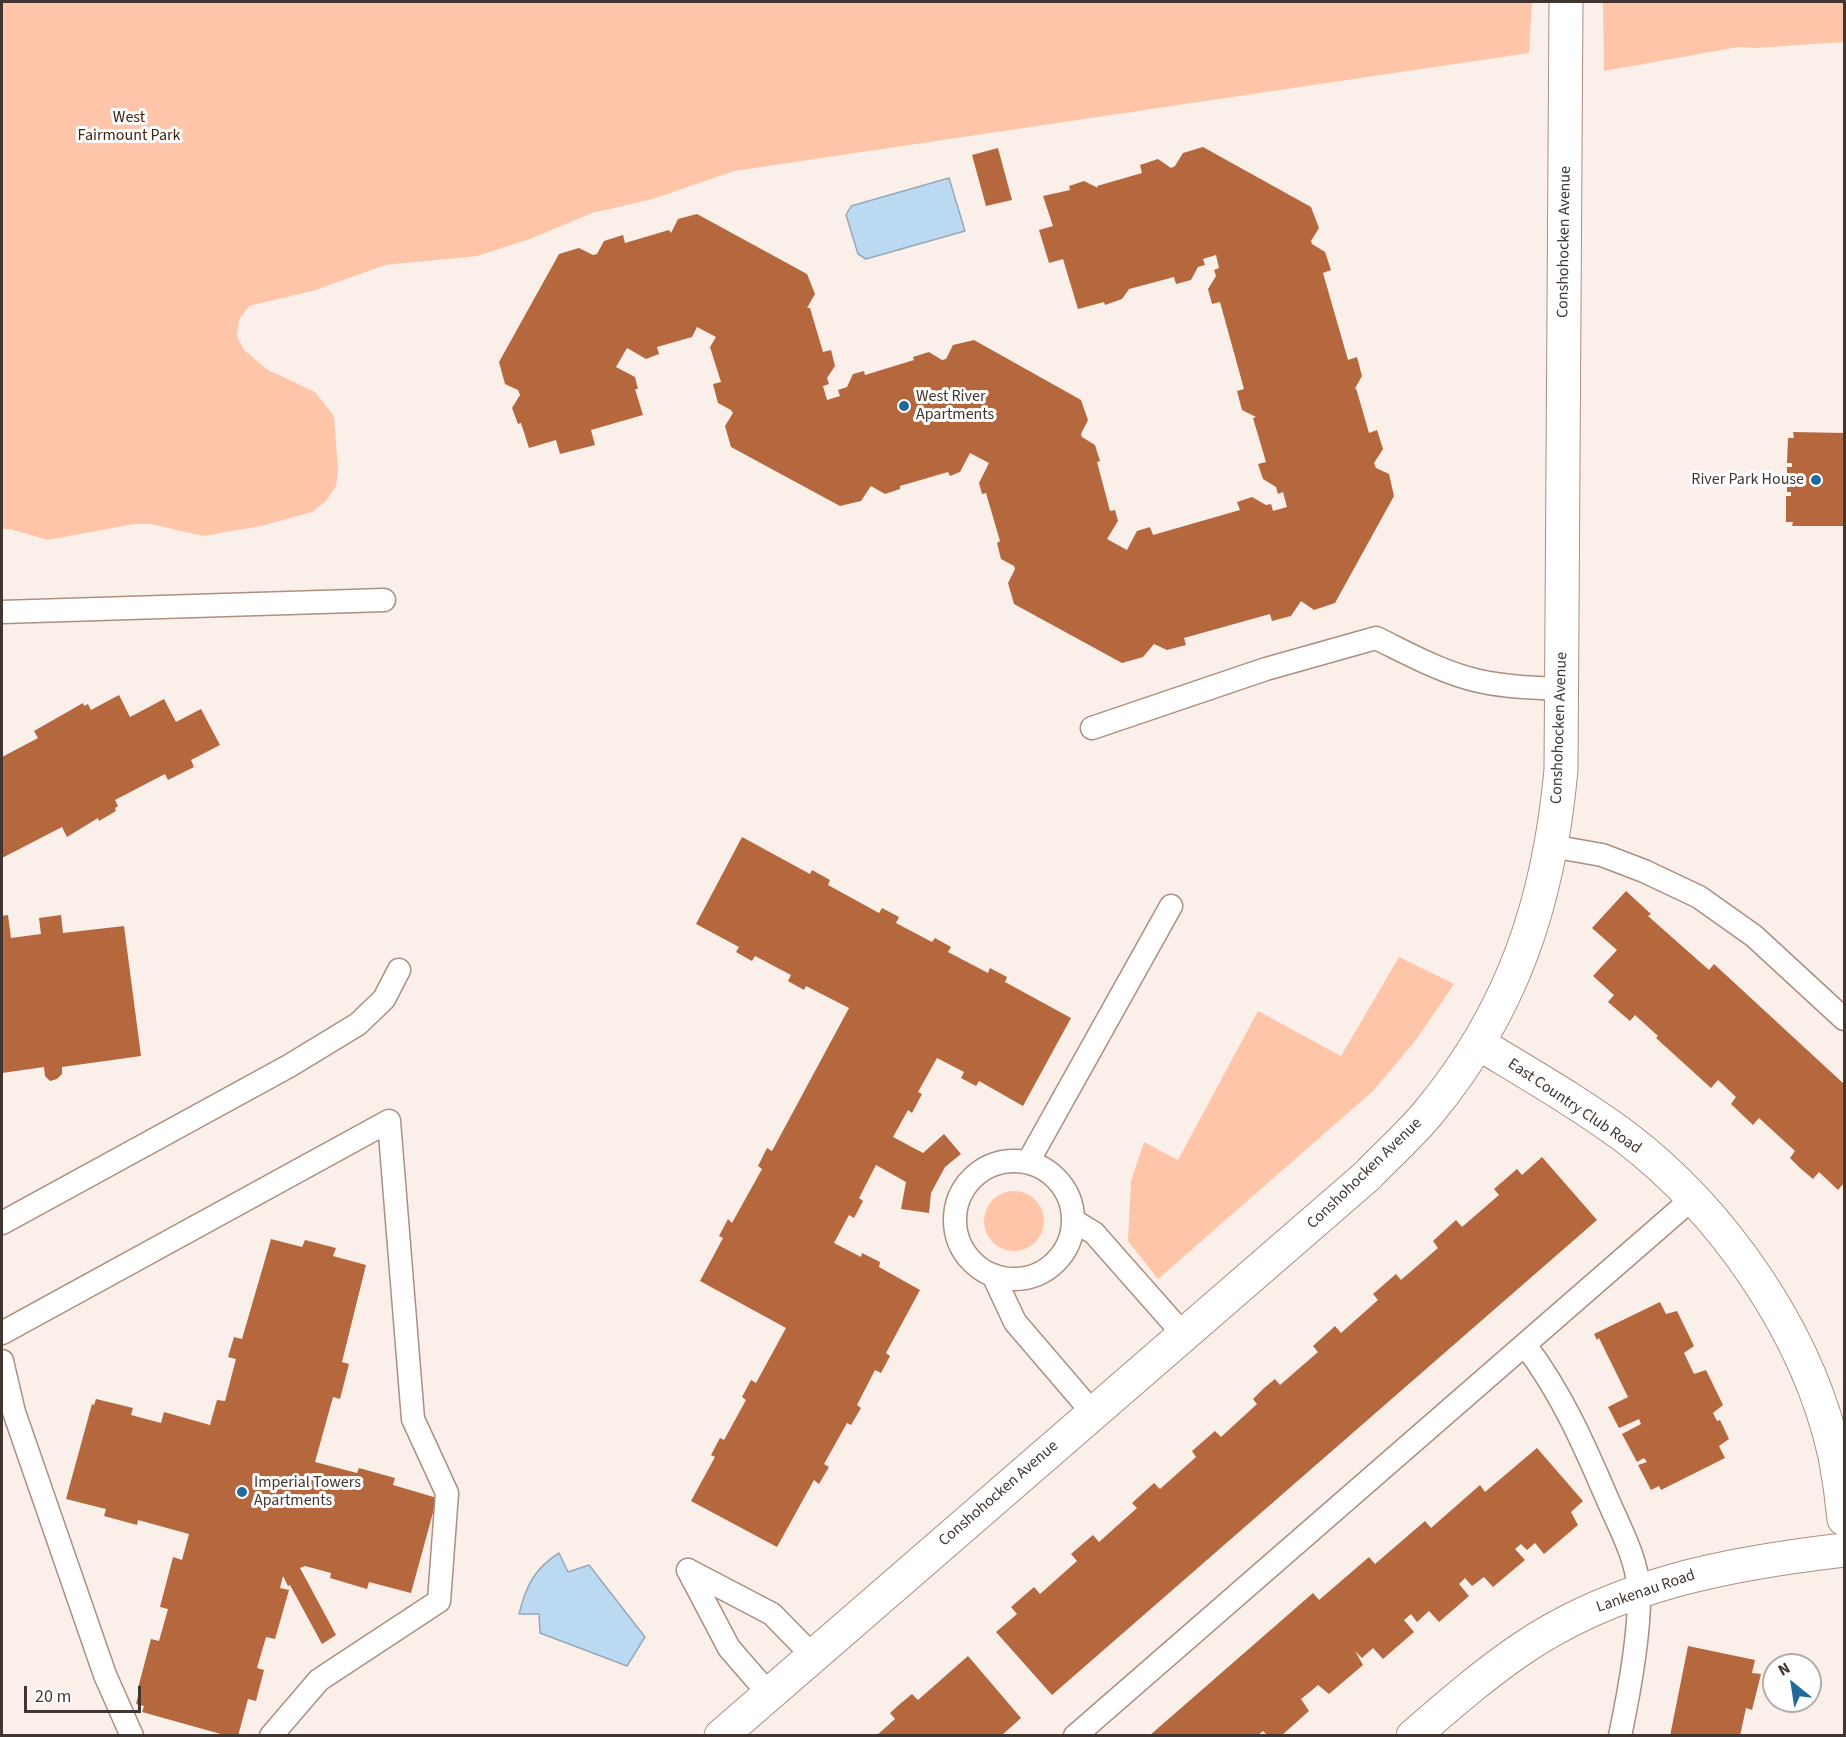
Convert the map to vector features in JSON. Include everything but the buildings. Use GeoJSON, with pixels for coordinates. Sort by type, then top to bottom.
{"type":"FeatureCollection","features":[{"type":"Feature","properties":{"kind":"street","name":"Conshohocken Avenue"},"geometry":{"type":"LineString","coordinates":[[721,1736],[1367,1176],[1427,1114],[1462,1068],[1490,1023],[1522,956],[1533,925],[1551,846],[1561,770],[1566,2]]}},
{"type":"Feature","properties":{"kind":"street","name":"East Country Club Road"},"geometry":{"type":"LineString","coordinates":[[1478,1043],[1624,1136],[1693,1198],[1743,1260],[1766,1293],[1806,1371],[1835,1455],[1844,1510]]}},
{"type":"Feature","properties":{"kind":"street","name":"Lankenau Road"},"geometry":{"type":"LineString","coordinates":[[1413,1736],[1486,1675],[1522,1649],[1598,1607],[1639,1591],[1726,1567],[1845,1550]]}},
{"type":"Feature","properties":{"kind":"lane"},"geometry":{"type":"LineString","coordinates":[[2,612],[384,600]]}},
{"type":"Feature","properties":{"kind":"lane"},"geometry":{"type":"LineString","coordinates":[[1092,728],[1266,669],[1376,638],[1442,670],[1478,681],[1510,686],[1562,689]]}},
{"type":"Feature","properties":{"kind":"lane"},"geometry":{"type":"LineString","coordinates":[[1551,846],[1602,855],[1644,871],[1700,897],[1754,936],[1845,1019]]}},
{"type":"Feature","properties":{"kind":"lane"},"geometry":{"type":"LineString","coordinates":[[1028,1161],[1171,906]]}},
{"type":"Feature","properties":{"kind":"lane"},"geometry":{"type":"LineString","coordinates":[[2,1223],[279,1072],[358,1024],[384,999],[399,970]]}},
{"type":"Feature","properties":{"kind":"lane"},"geometry":{"type":"LineString","coordinates":[[2,1333],[388,1121],[413,1419],[447,1493],[440,1601],[319,1680],[271,1736]]}},
{"type":"Feature","properties":{"kind":"lane"},"geometry":{"type":"LineString","coordinates":[[1009,1161],[1028,1161],[1047,1170],[1061,1183],[1071,1201],[1074,1221],[1070,1241],[1059,1258],[1044,1271],[1024,1278],[1004,1278],[993,1275],[971,1261],[960,1245],[955,1227],[956,1208],[962,1190],[974,1175],[990,1165],[1009,1161]]}},
{"type":"Feature","properties":{"kind":"lane"},"geometry":{"type":"LineString","coordinates":[[1075,1736],[1693,1198]]}},
{"type":"Feature","properties":{"kind":"lane"},"geometry":{"type":"LineString","coordinates":[[1074,1221],[1094,1233],[1184,1335]]}},
{"type":"Feature","properties":{"kind":"lane"},"geometry":{"type":"LineString","coordinates":[[993,1275],[1016,1323],[1093,1413]]}},
{"type":"Feature","properties":{"kind":"lane"},"geometry":{"type":"LineString","coordinates":[[1525,1345],[1542,1367],[1581,1437],[1635,1566],[1639,1591],[1636,1637],[1620,1736]]}},
{"type":"Feature","properties":{"kind":"lane"},"geometry":{"type":"LineString","coordinates":[[2,1360],[14,1412],[105,1675],[132,1736]]}},
{"type":"Feature","properties":{"kind":"lane"},"geometry":{"type":"LineString","coordinates":[[769,1694],[729,1648],[688,1570],[772,1614],[813,1656]]}},
{"type":"Feature","properties":{"kind":"green space","name":"West Fairmount Park"},"geometry":{"type":"Polygon","coordinates":[[[2,2],[1532,2],[1529,53],[734,171],[653,199],[592,213],[530,239],[477,256],[385,265],[316,290],[249,306],[239,320],[237,336],[244,350],[268,370],[315,392],[334,416],[338,470],[336,486],[326,501],[312,512],[261,526],[203,536],[151,524],[134,524],[48,540],[10,529],[2,529],[2,2]]]}},
{"type":"Feature","properties":{"kind":"green space"},"geometry":{"type":"Polygon","coordinates":[[[1603,2],[1844,2],[1844,42],[1738,47],[1604,71],[1603,2]]]}},
{"type":"Feature","properties":{"kind":"green space"},"geometry":{"type":"Polygon","coordinates":[[[1399,957],[1454,984],[1416,1040],[1373,1091],[1158,1279],[1128,1241],[1131,1181],[1144,1142],[1178,1160],[1258,1011],[1341,1056],[1399,957]]]}},
{"type":"Feature","properties":{"kind":"green space"},"geometry":{"type":"Polygon","coordinates":[[[1008,1191],[1020,1191],[1031,1196],[1039,1204],[1044,1221],[1042,1233],[1031,1246],[1020,1251],[1008,1251],[997,1246],[989,1238],[984,1227],[984,1215],[989,1204],[997,1196],[1008,1191]]]}},
{"type":"Feature","properties":{"kind":"water"},"geometry":{"type":"Polygon","coordinates":[[[949,178],[965,231],[866,259],[858,254],[846,215],[851,206],[949,178]]]}},
{"type":"Feature","properties":{"kind":"water"},"geometry":{"type":"Polygon","coordinates":[[[559,1553],[568,1572],[589,1565],[645,1637],[627,1666],[540,1633],[539,1614],[519,1614],[532,1579],[543,1565],[559,1553]]]}},
{"type":"Feature","properties":{"kind":"place","name":"West River Apartments"},"geometry":{"type":"Point","coordinates":[904,406]}},
{"type":"Feature","properties":{"kind":"place","name":"River Park House"},"geometry":{"type":"Point","coordinates":[1816,480]}},
{"type":"Feature","properties":{"kind":"place","name":"Imperial Towers Apartments"},"geometry":{"type":"Point","coordinates":[242,1492]}}]}
